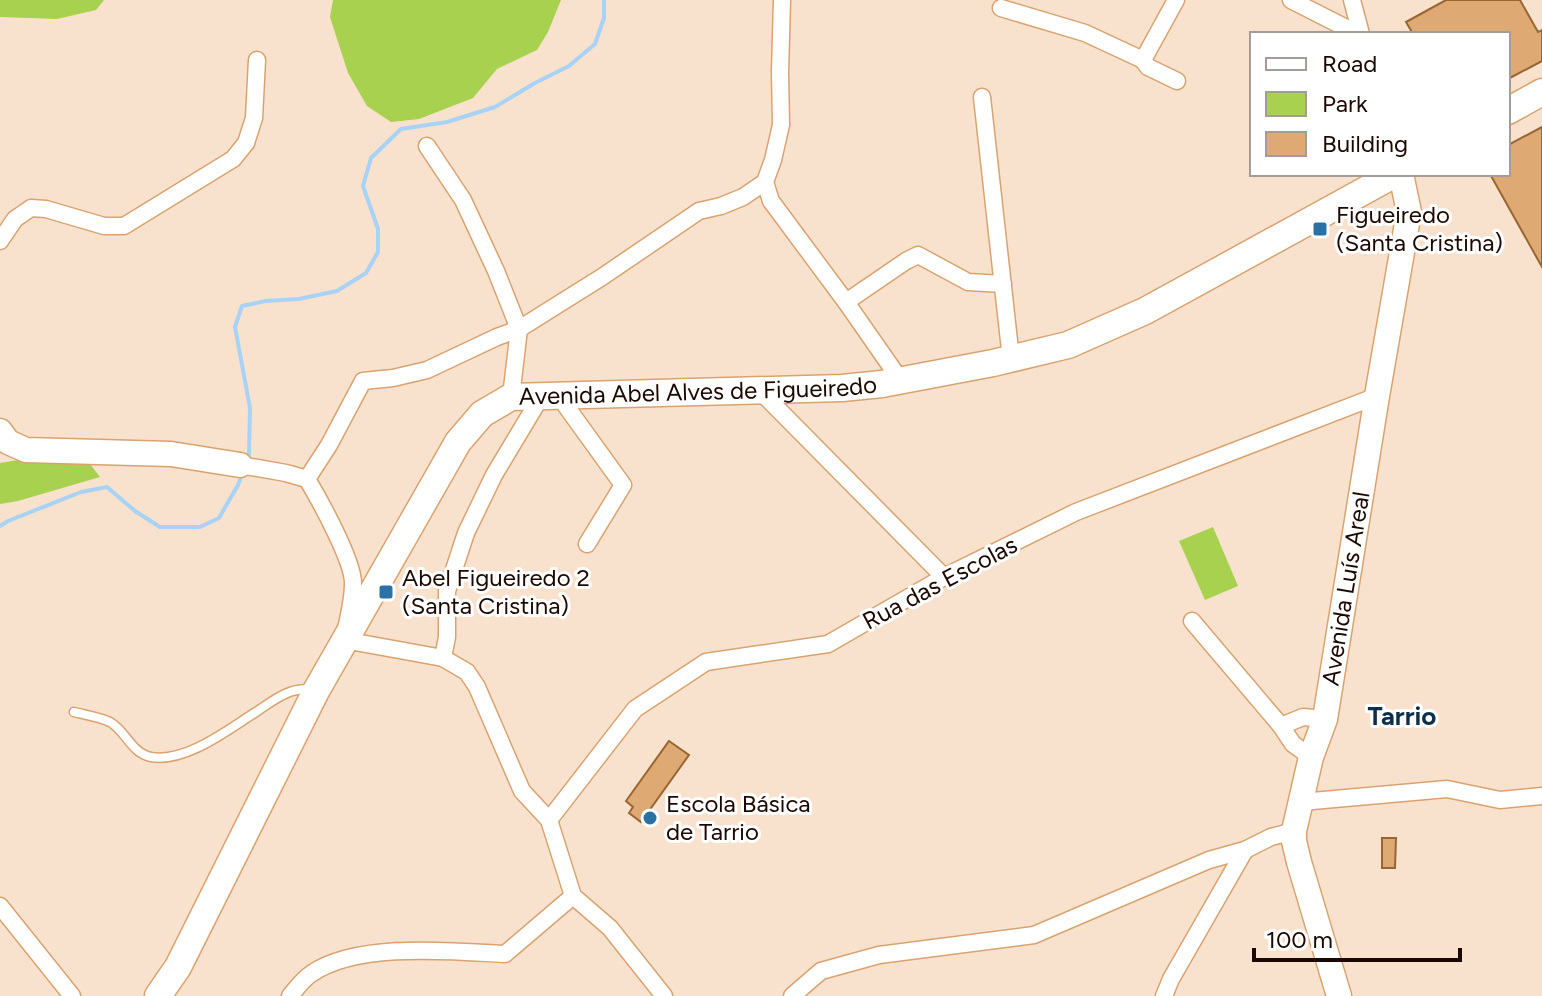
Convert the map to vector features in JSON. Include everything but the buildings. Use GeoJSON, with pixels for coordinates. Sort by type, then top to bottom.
{"type":"FeatureCollection","features":[{"type":"Feature","properties":{"kind":"main road"},"geometry":{"type":"LineString","coordinates":[[1510,110],[1542,92]]}},
{"type":"Feature","properties":{"kind":"main road","name":"Avenida Abel Alves de Figueiredo"},"geometry":{"type":"LineString","coordinates":[[158,996],[178,967],[344,640],[458,442],[482,414],[511,397],[842,388],[901,381],[1068,345],[1145,311],[1394,176]]}},
{"type":"Feature","properties":{"kind":"street"},"geometry":{"type":"LineString","coordinates":[[307,479],[363,381],[427,370],[519,329],[699,211],[743,197],[765,182],[781,125],[782,0]]}},
{"type":"Feature","properties":{"kind":"street"},"geometry":{"type":"LineString","coordinates":[[1143,60],[1176,0]]}},
{"type":"Feature","properties":{"kind":"street"},"geometry":{"type":"LineString","coordinates":[[1291,0],[1356,32]]}},
{"type":"Feature","properties":{"kind":"street"},"geometry":{"type":"LineString","coordinates":[[1352,0],[1360,32]]}},
{"type":"Feature","properties":{"kind":"street"},"geometry":{"type":"LineString","coordinates":[[1001,8],[1085,33],[1143,60],[1148,67],[1177,81]]}},
{"type":"Feature","properties":{"kind":"street"},"geometry":{"type":"LineString","coordinates":[[0,241],[15,219],[31,208],[46,209],[104,226],[124,226],[233,159],[246,143],[254,118],[257,60]]}},
{"type":"Feature","properties":{"kind":"street"},"geometry":{"type":"LineString","coordinates":[[982,97],[1011,359]]}},
{"type":"Feature","properties":{"kind":"street"},"geometry":{"type":"LineString","coordinates":[[427,146],[463,200],[519,329],[511,397]]}},
{"type":"Feature","properties":{"kind":"street","name":"Avenida Luís Areal"},"geometry":{"type":"LineString","coordinates":[[1339,996],[1299,862],[1294,831],[1311,757],[1325,719],[1409,212],[1399,176]]}},
{"type":"Feature","properties":{"kind":"street"},"geometry":{"type":"LineString","coordinates":[[765,182],[771,201],[901,381]]}},
{"type":"Feature","properties":{"kind":"street"},"geometry":{"type":"LineString","coordinates":[[846,302],[918,255],[968,282],[1003,284]]}},
{"type":"Feature","properties":{"kind":"street"},"geometry":{"type":"LineString","coordinates":[[760,391],[944,577]]}},
{"type":"Feature","properties":{"kind":"street"},"geometry":{"type":"LineString","coordinates":[[443,658],[447,637],[447,591],[466,533],[494,475],[554,395],[566,406],[623,485],[587,544]]}},
{"type":"Feature","properties":{"kind":"street","name":"Rua das Escolas"},"geometry":{"type":"LineString","coordinates":[[549,820],[635,709],[706,662],[828,644],[944,577],[1076,512],[1377,396]]}},
{"type":"Feature","properties":{"kind":"street"},"geometry":{"type":"LineString","coordinates":[[0,431],[8,442],[26,450],[171,454],[307,479],[345,553],[354,581],[344,640],[443,658],[467,672],[477,687],[522,791],[549,820],[573,896],[610,928],[664,996]]}},
{"type":"Feature","properties":{"kind":"street"},"geometry":{"type":"LineString","coordinates":[[1192,621],[1293,744],[1311,757]]}},
{"type":"Feature","properties":{"kind":"street"},"geometry":{"type":"LineString","coordinates":[[1281,726],[1303,717],[1325,719]]}},
{"type":"Feature","properties":{"kind":"street"},"geometry":{"type":"LineString","coordinates":[[1301,802],[1447,789],[1500,800],[1542,796]]}},
{"type":"Feature","properties":{"kind":"street"},"geometry":{"type":"LineString","coordinates":[[792,996],[821,971],[879,955],[1034,935],[1209,860],[1294,831]]}},
{"type":"Feature","properties":{"kind":"street"},"geometry":{"type":"LineString","coordinates":[[1164,996],[1245,850]]}},
{"type":"Feature","properties":{"kind":"street"},"geometry":{"type":"LineString","coordinates":[[290,996],[311,974],[347,957],[424,950],[505,954],[573,896]]}},
{"type":"Feature","properties":{"kind":"street"},"geometry":{"type":"LineString","coordinates":[[0,906],[72,996]]}},
{"type":"Feature","properties":{"kind":"lane"},"geometry":{"type":"LineString","coordinates":[[74,712],[114,724],[139,752],[150,757],[163,757],[185,753],[202,745],[280,696],[296,690],[316,691]]}},
{"type":"Feature","properties":{"kind":"green space"},"geometry":{"type":"Polygon","coordinates":[[[0,0],[104,0],[96,10],[57,19],[0,17],[0,0]]]}},
{"type":"Feature","properties":{"kind":"green space"},"geometry":{"type":"Polygon","coordinates":[[[333,0],[561,0],[537,50],[497,69],[473,98],[419,119],[391,122],[367,106],[348,73],[330,17],[333,0]]]}},
{"type":"Feature","properties":{"kind":"green space"},"geometry":{"type":"Polygon","coordinates":[[[31,458],[90,464],[100,477],[0,504],[0,463],[31,458]]]}},
{"type":"Feature","properties":{"kind":"green space"},"geometry":{"type":"Polygon","coordinates":[[[1213,527],[1238,586],[1205,600],[1179,541],[1213,527]]]}},
{"type":"Feature","properties":{"kind":"waterway"},"geometry":{"type":"LineString","coordinates":[[246,462],[249,454],[250,408],[235,327],[242,306],[337,291],[366,273],[378,252],[378,229],[363,186],[371,158],[401,129],[447,122],[495,107],[569,66],[595,44],[604,18],[604,0]]}},
{"type":"Feature","properties":{"kind":"waterway"},"geometry":{"type":"LineString","coordinates":[[0,526],[81,492],[107,487],[160,527],[200,527],[219,518],[242,474]]}},
{"type":"Feature","properties":{"kind":"place","name":"Figueiredo (Santa Cristina)"},"geometry":{"type":"Point","coordinates":[1320,229]}},
{"type":"Feature","properties":{"kind":"place","name":"Abel Figueiredo 2 (Santa Cristina)"},"geometry":{"type":"Point","coordinates":[386,592]}},
{"type":"Feature","properties":{"kind":"place","name":"Escola Básica de Tarrio"},"geometry":{"type":"Point","coordinates":[650,818]}},
{"type":"Feature","properties":{"kind":"district","name":"Tarrio"},"geometry":{"type":"Point","coordinates":[1402,716]}}]}
